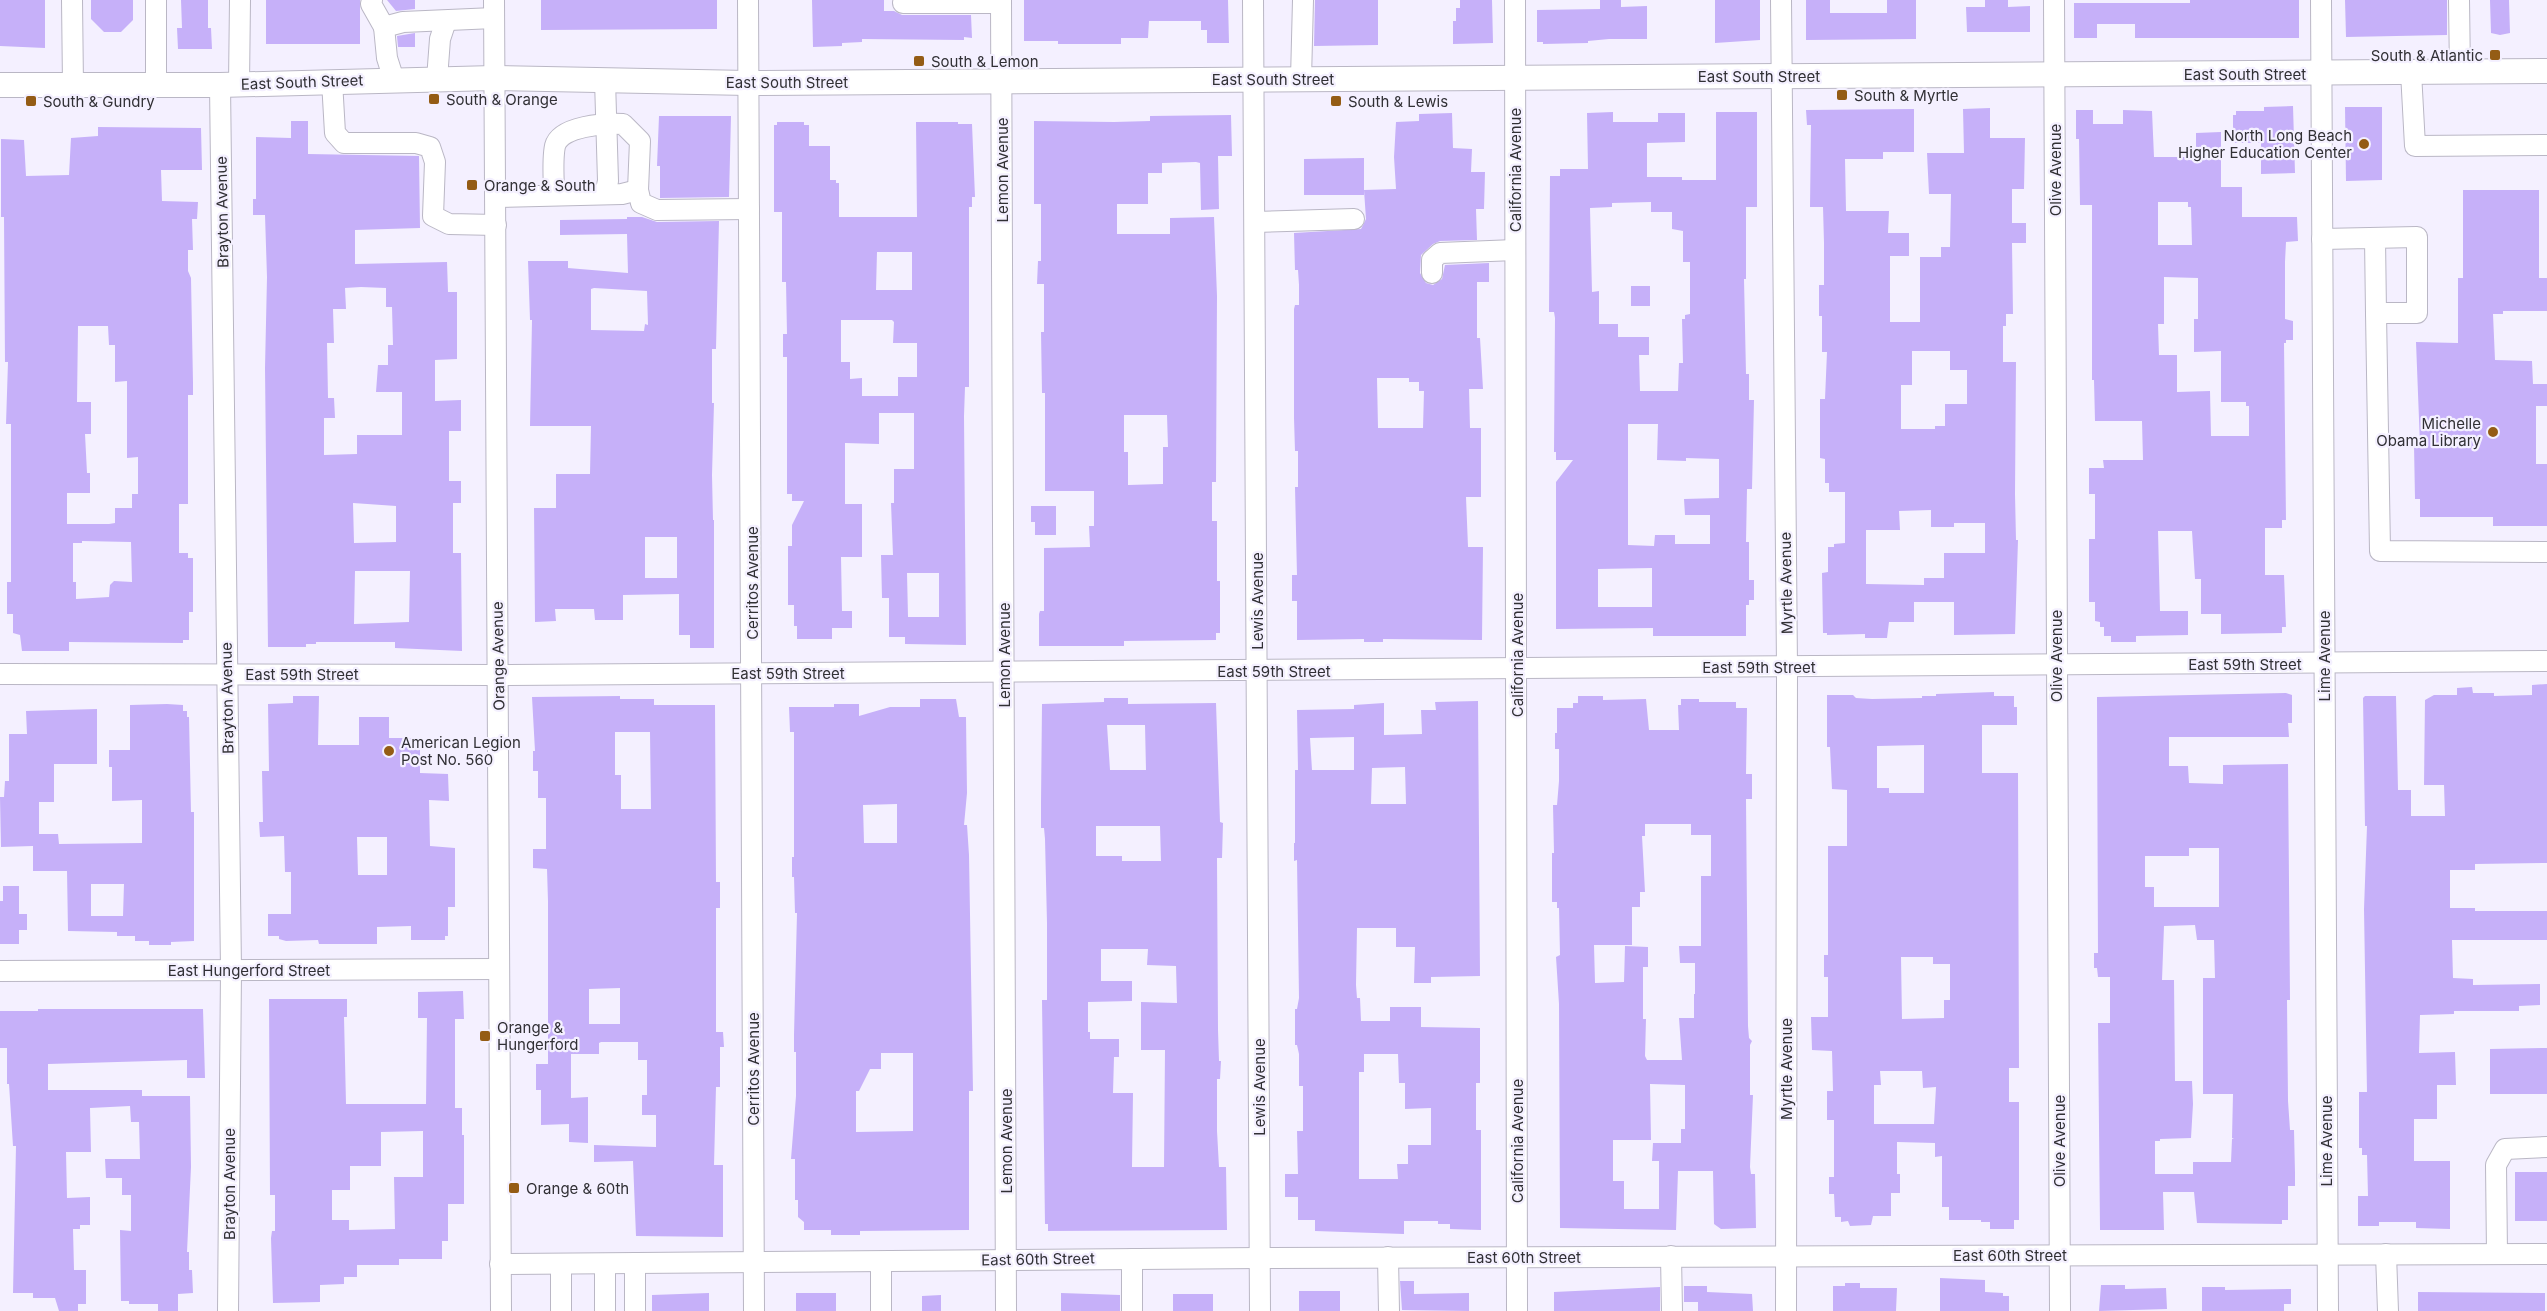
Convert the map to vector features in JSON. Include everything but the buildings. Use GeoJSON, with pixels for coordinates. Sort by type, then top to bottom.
{"type":"FeatureCollection","features":[{"type":"Feature","properties":{"kind":"main road","name":"East South Street"},"geometry":{"type":"LineString","coordinates":[[0,86],[494,78],[748,83],[2547,71]]}},
{"type":"Feature","properties":{"kind":"street"},"geometry":{"type":"LineString","coordinates":[[72,0],[73,85]]}},
{"type":"Feature","properties":{"kind":"street"},"geometry":{"type":"LineString","coordinates":[[156,0],[156,85]]}},
{"type":"Feature","properties":{"kind":"street","name":"Brayton Avenue"},"geometry":{"type":"LineString","coordinates":[[228,1311],[231,970],[227,673],[230,84],[240,0]]}},
{"type":"Feature","properties":{"kind":"street"},"geometry":{"type":"LineString","coordinates":[[372,0],[371,4],[384,27],[387,58],[394,80]]}},
{"type":"Feature","properties":{"kind":"street","name":"Cerritos Avenue"},"geometry":{"type":"LineString","coordinates":[[748,0],[753,673],[754,1311]]}},
{"type":"Feature","properties":{"kind":"street","name":"Lewis Avenue"},"geometry":{"type":"LineString","coordinates":[[1253,0],[1260,1311]]}},
{"type":"Feature","properties":{"kind":"street"},"geometry":{"type":"LineString","coordinates":[[1301,79],[1303,0]]}},
{"type":"Feature","properties":{"kind":"street","name":"California Avenue"},"geometry":{"type":"LineString","coordinates":[[1515,0],[1517,1311]]}},
{"type":"Feature","properties":{"kind":"street","name":"Myrtle Avenue"},"geometry":{"type":"LineString","coordinates":[[1781,0],[1786,667],[1786,1311]]}},
{"type":"Feature","properties":{"kind":"street","name":"Olive Avenue"},"geometry":{"type":"LineString","coordinates":[[2055,0],[2060,1311]]}},
{"type":"Feature","properties":{"kind":"street","name":"Lime Avenue"},"geometry":{"type":"LineString","coordinates":[[2321,0],[2328,1311]]}},
{"type":"Feature","properties":{"kind":"street"},"geometry":{"type":"LineString","coordinates":[[2460,0],[2460,72]]}},
{"type":"Feature","properties":{"kind":"street"},"geometry":{"type":"LineString","coordinates":[[903,3],[1001,1]]}},
{"type":"Feature","properties":{"kind":"street","name":"Lemon Avenue"},"geometry":{"type":"LineString","coordinates":[[1001,1],[1006,1311]]}},
{"type":"Feature","properties":{"kind":"street"},"geometry":{"type":"LineString","coordinates":[[384,27],[403,22],[446,21],[494,9]]}},
{"type":"Feature","properties":{"kind":"street","name":"Orange Avenue"},"geometry":{"type":"LineString","coordinates":[[494,9],[498,675],[497,969],[501,1311]]}},
{"type":"Feature","properties":{"kind":"street"},"geometry":{"type":"LineString","coordinates":[[437,79],[440,39],[446,21]]}},
{"type":"Feature","properties":{"kind":"street"},"geometry":{"type":"LineString","coordinates":[[2412,72],[2415,146],[2547,145]]}},
{"type":"Feature","properties":{"kind":"street"},"geometry":{"type":"LineString","coordinates":[[604,194],[608,181],[605,80]]}},
{"type":"Feature","properties":{"kind":"street"},"geometry":{"type":"LineString","coordinates":[[332,81],[335,133],[344,143],[416,143],[430,147],[435,162],[433,216],[449,224],[496,225]]}},
{"type":"Feature","properties":{"kind":"street"},"geometry":{"type":"LineString","coordinates":[[554,194],[555,144],[564,132],[606,123],[623,124],[640,141],[638,190],[640,203],[657,210],[749,209]]}},
{"type":"Feature","properties":{"kind":"street"},"geometry":{"type":"LineString","coordinates":[[496,197],[622,194],[638,190]]}},
{"type":"Feature","properties":{"kind":"street"},"geometry":{"type":"LineString","coordinates":[[1255,222],[1354,219]]}},
{"type":"Feature","properties":{"kind":"street"},"geometry":{"type":"LineString","coordinates":[[2322,240],[2417,237],[2418,313],[2376,313]]}},
{"type":"Feature","properties":{"kind":"street"},"geometry":{"type":"LineString","coordinates":[[2375,238],[2380,551],[2547,552]]}},
{"type":"Feature","properties":{"kind":"street"},"geometry":{"type":"LineString","coordinates":[[1432,273],[1432,260],[1440,253],[1515,250]]}},
{"type":"Feature","properties":{"kind":"street","name":"East 59th Street"},"geometry":{"type":"LineString","coordinates":[[0,674],[498,675],[2547,661]]}},
{"type":"Feature","properties":{"kind":"street","name":"East Hungerford Street"},"geometry":{"type":"LineString","coordinates":[[0,971],[497,969]]}},
{"type":"Feature","properties":{"kind":"street"},"geometry":{"type":"LineString","coordinates":[[2497,1254],[2496,1165],[2500,1155],[2505,1149],[2546,1147]]}},
{"type":"Feature","properties":{"kind":"street"},"geometry":{"type":"LineString","coordinates":[[2386,1254],[2388,1311]]}},
{"type":"Feature","properties":{"kind":"street","name":"East 60th Street"},"geometry":{"type":"LineString","coordinates":[[500,1264],[1388,1257],[2547,1254]]}},
{"type":"Feature","properties":{"kind":"street"},"geometry":{"type":"LineString","coordinates":[[1671,1256],[1672,1311]]}},
{"type":"Feature","properties":{"kind":"street"},"geometry":{"type":"LineString","coordinates":[[1388,1257],[1389,1311]]}},
{"type":"Feature","properties":{"kind":"street"},"geometry":{"type":"LineString","coordinates":[[1132,1259],[1132,1311]]}},
{"type":"Feature","properties":{"kind":"street"},"geometry":{"type":"LineString","coordinates":[[881,1262],[881,1311]]}},
{"type":"Feature","properties":{"kind":"street"},"geometry":{"type":"LineString","coordinates":[[635,1263],[635,1311]]}},
{"type":"Feature","properties":{"kind":"street"},"geometry":{"type":"LineString","coordinates":[[561,1264],[561,1311]]}},
{"type":"Feature","properties":{"kind":"street"},"geometry":{"type":"LineString","coordinates":[[605,1264],[605,1311]]}},
{"type":"Feature","properties":{"kind":"place","name":"South & Atlantic"},"geometry":{"type":"Point","coordinates":[2495,55]}},
{"type":"Feature","properties":{"kind":"place","name":"South & Lemon"},"geometry":{"type":"Point","coordinates":[919,61]}},
{"type":"Feature","properties":{"kind":"place","name":"South & Myrtle"},"geometry":{"type":"Point","coordinates":[1842,95]}},
{"type":"Feature","properties":{"kind":"place","name":"South & Orange"},"geometry":{"type":"Point","coordinates":[434,99]}},
{"type":"Feature","properties":{"kind":"place","name":"South & Gundry"},"geometry":{"type":"Point","coordinates":[31,101]}},
{"type":"Feature","properties":{"kind":"place","name":"South & Lewis"},"geometry":{"type":"Point","coordinates":[1336,101]}},
{"type":"Feature","properties":{"kind":"place","name":"North Long Beach Higher Education Center"},"geometry":{"type":"Point","coordinates":[2364,144]}},
{"type":"Feature","properties":{"kind":"place","name":"Orange & South"},"geometry":{"type":"Point","coordinates":[472,185]}},
{"type":"Feature","properties":{"kind":"place","name":"Michelle Obama Library"},"geometry":{"type":"Point","coordinates":[2493,432]}},
{"type":"Feature","properties":{"kind":"place","name":"American Legion Post No. 560"},"geometry":{"type":"Point","coordinates":[389,751]}},
{"type":"Feature","properties":{"kind":"place","name":"Orange & Hungerford"},"geometry":{"type":"Point","coordinates":[485,1036]}},
{"type":"Feature","properties":{"kind":"place","name":"Orange & 60th"},"geometry":{"type":"Point","coordinates":[514,1188]}}]}
